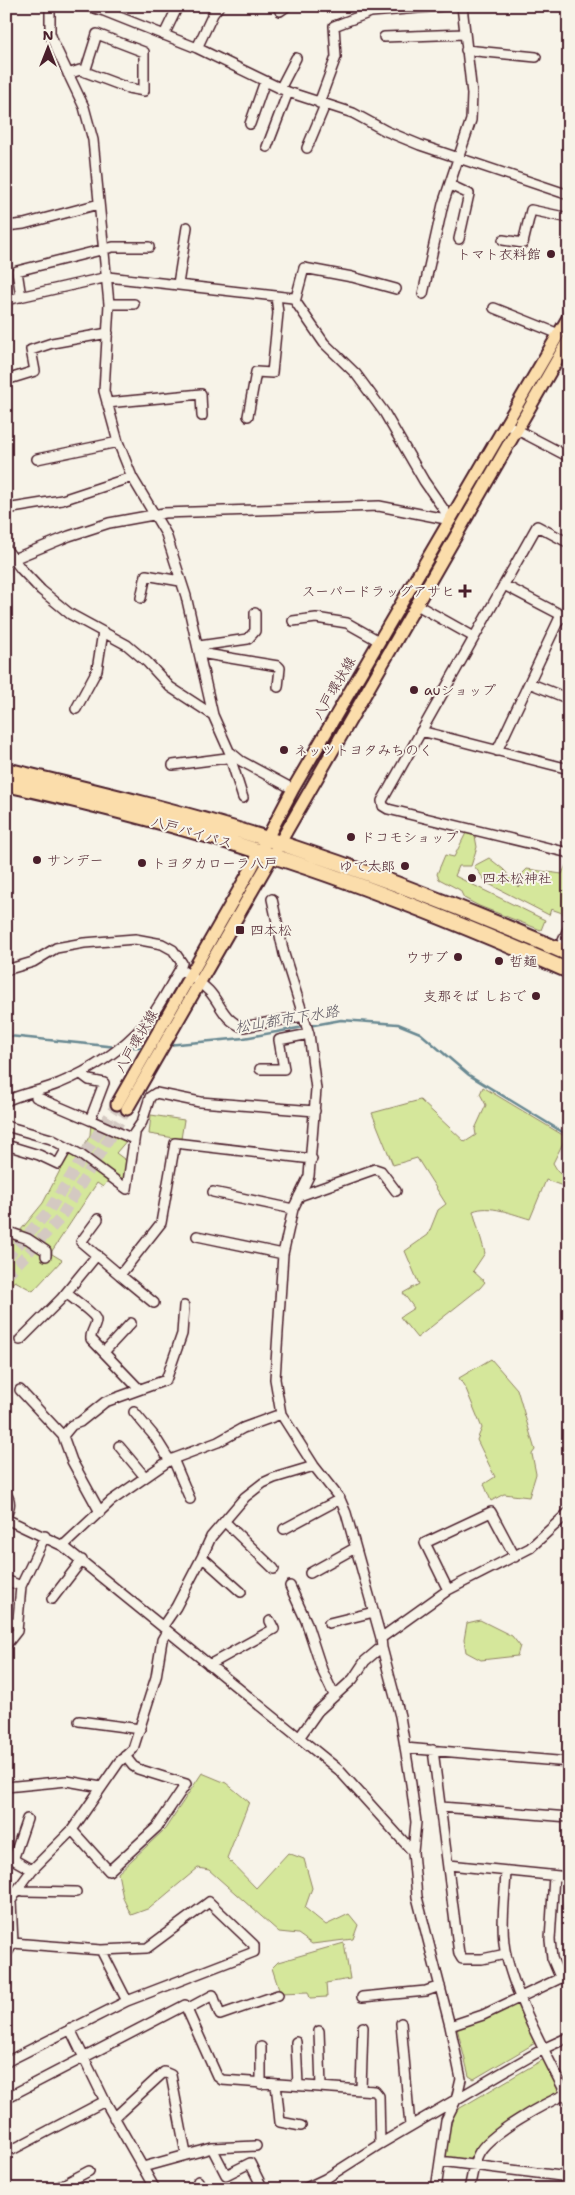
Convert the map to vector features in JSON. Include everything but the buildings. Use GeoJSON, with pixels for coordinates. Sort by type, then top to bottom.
{"type":"FeatureCollection","features":[{"type":"Feature","properties":{"kind":"highway","name":"八戸バイパス"},"geometry":{"type":"LineString","coordinates":[[6,770],[123,798],[276,850],[412,891],[564,952]]}},
{"type":"Feature","properties":{"kind":"highway","name":"八戸バイパス"},"geometry":{"type":"LineString","coordinates":[[6,784],[262,845]]}},
{"type":"Feature","properties":{"kind":"highway","name":"八戸バイパス"},"geometry":{"type":"LineString","coordinates":[[276,850],[569,971]]}},
{"type":"Feature","properties":{"kind":"main road","name":"八戸環状線"},"geometry":{"type":"LineString","coordinates":[[511,427],[451,520],[262,845],[185,972],[122,1106],[200,982],[417,606],[511,427],[564,336],[569,316]]}},
{"type":"Feature","properties":{"kind":"street"},"geometry":{"type":"LineString","coordinates":[[50,6],[50,33],[84,107],[93,140],[108,277],[108,333],[104,391],[118,442],[132,477],[166,534],[199,650],[213,715],[232,757],[242,798]]}},
{"type":"Feature","properties":{"kind":"street"},"geometry":{"type":"LineString","coordinates":[[164,35],[178,6]]}},
{"type":"Feature","properties":{"kind":"street"},"geometry":{"type":"LineString","coordinates":[[197,48],[213,14],[219,6]]}},
{"type":"Feature","properties":{"kind":"street"},"geometry":{"type":"LineString","coordinates":[[276,6],[280,11],[287,6]]}},
{"type":"Feature","properties":{"kind":"street"},"geometry":{"type":"LineString","coordinates":[[307,148],[336,57],[334,26],[371,12],[395,8],[442,6]]}},
{"type":"Feature","properties":{"kind":"street"},"geometry":{"type":"LineString","coordinates":[[423,294],[450,186],[471,120],[472,94],[462,6]]}},
{"type":"Feature","properties":{"kind":"street"},"geometry":{"type":"LineString","coordinates":[[94,7],[197,48],[284,90],[353,113],[386,131],[420,145],[569,195]]}},
{"type":"Feature","properties":{"kind":"street"},"geometry":{"type":"LineString","coordinates":[[68,74],[80,70],[84,72],[128,88],[144,91],[144,52],[97,34],[84,72]]}},
{"type":"Feature","properties":{"kind":"street"},"geometry":{"type":"LineString","coordinates":[[384,37],[464,34]]}},
{"type":"Feature","properties":{"kind":"street"},"geometry":{"type":"LineString","coordinates":[[466,50],[536,57]]}},
{"type":"Feature","properties":{"kind":"street"},"geometry":{"type":"LineString","coordinates":[[267,147],[296,58]]}},
{"type":"Feature","properties":{"kind":"street"},"geometry":{"type":"LineString","coordinates":[[250,124],[266,81]]}},
{"type":"Feature","properties":{"kind":"street"},"geometry":{"type":"LineString","coordinates":[[450,186],[469,194],[459,239]]}},
{"type":"Feature","properties":{"kind":"street"},"geometry":{"type":"LineString","coordinates":[[6,226],[24,224],[99,204]]}},
{"type":"Feature","properties":{"kind":"street"},"geometry":{"type":"LineString","coordinates":[[503,240],[523,243],[531,210],[569,218]]}},
{"type":"Feature","properties":{"kind":"street"},"geometry":{"type":"LineString","coordinates":[[178,284],[187,227]]}},
{"type":"Feature","properties":{"kind":"street"},"geometry":{"type":"LineString","coordinates":[[21,297],[16,271],[114,247],[149,247]]}},
{"type":"Feature","properties":{"kind":"street"},"geometry":{"type":"LineString","coordinates":[[6,300],[108,277],[296,298],[304,268],[343,275],[396,289]]}},
{"type":"Feature","properties":{"kind":"street"},"geometry":{"type":"LineString","coordinates":[[248,416],[256,372],[272,373],[278,313],[276,296]]}},
{"type":"Feature","properties":{"kind":"street"},"geometry":{"type":"LineString","coordinates":[[293,298],[324,343],[356,374],[384,412],[424,481],[451,520]]}},
{"type":"Feature","properties":{"kind":"street"},"geometry":{"type":"LineString","coordinates":[[109,304],[134,304]]}},
{"type":"Feature","properties":{"kind":"street"},"geometry":{"type":"LineString","coordinates":[[494,308],[564,336]]}},
{"type":"Feature","properties":{"kind":"street"},"geometry":{"type":"LineString","coordinates":[[6,380],[34,371],[31,350],[52,343],[108,333]]}},
{"type":"Feature","properties":{"kind":"street"},"geometry":{"type":"LineString","coordinates":[[107,403],[201,394],[202,416]]}},
{"type":"Feature","properties":{"kind":"street"},"geometry":{"type":"LineString","coordinates":[[511,427],[569,457]]}},
{"type":"Feature","properties":{"kind":"street"},"geometry":{"type":"LineString","coordinates":[[37,459],[118,442]]}},
{"type":"Feature","properties":{"kind":"street"},"geometry":{"type":"LineString","coordinates":[[6,509],[62,500],[132,477]]}},
{"type":"Feature","properties":{"kind":"street"},"geometry":{"type":"LineString","coordinates":[[10,561],[30,551],[109,523],[153,514],[379,506],[451,520]]}},
{"type":"Feature","properties":{"kind":"street"},"geometry":{"type":"LineString","coordinates":[[569,543],[537,526],[382,801],[383,806],[388,810],[569,853]]}},
{"type":"Feature","properties":{"kind":"street"},"geometry":{"type":"LineString","coordinates":[[6,549],[10,561],[70,614],[127,645],[147,662],[170,687],[213,715]]}},
{"type":"Feature","properties":{"kind":"street"},"geometry":{"type":"LineString","coordinates":[[141,598],[146,575],[180,581]]}},
{"type":"Feature","properties":{"kind":"street"},"geometry":{"type":"LineString","coordinates":[[496,751],[529,683],[565,617],[504,585]]}},
{"type":"Feature","properties":{"kind":"street"},"geometry":{"type":"LineString","coordinates":[[417,606],[474,637]]}},
{"type":"Feature","properties":{"kind":"street"},"geometry":{"type":"LineString","coordinates":[[199,650],[248,639],[255,631],[255,613]]}},
{"type":"Feature","properties":{"kind":"street"},"geometry":{"type":"LineString","coordinates":[[293,621],[316,618],[347,623],[379,641]]}},
{"type":"Feature","properties":{"kind":"street"},"geometry":{"type":"LineString","coordinates":[[76,709],[96,670],[100,657],[103,632]]}},
{"type":"Feature","properties":{"kind":"street"},"geometry":{"type":"LineString","coordinates":[[199,650],[278,666],[280,668],[278,687]]}},
{"type":"Feature","properties":{"kind":"street"},"geometry":{"type":"LineString","coordinates":[[529,683],[569,699]]}},
{"type":"Feature","properties":{"kind":"street"},"geometry":{"type":"LineString","coordinates":[[421,731],[569,769]]}},
{"type":"Feature","properties":{"kind":"street"},"geometry":{"type":"LineString","coordinates":[[174,765],[232,757],[294,789]]}},
{"type":"Feature","properties":{"kind":"street"},"geometry":{"type":"LineString","coordinates":[[272,899],[284,954],[309,1034],[316,1089],[312,1159],[309,1176],[293,1209],[283,1254],[274,1364],[275,1379],[281,1414],[314,1466],[340,1499],[374,1612],[400,1716],[416,1822],[413,1852],[417,1897],[450,2026],[461,2079],[456,2100],[446,2120],[436,2189]]}},
{"type":"Feature","properties":{"kind":"street"},"geometry":{"type":"LineString","coordinates":[[564,952],[569,928]]}},
{"type":"Feature","properties":{"kind":"street"},"geometry":{"type":"LineString","coordinates":[[6,970],[33,962],[56,948],[84,943],[135,939],[162,944],[173,950],[182,963],[185,972],[200,982],[210,992],[228,1019],[235,1025],[243,1027],[304,1016]]}},
{"type":"Feature","properties":{"kind":"street"},"geometry":{"type":"LineString","coordinates":[[6,1101],[29,1091],[47,1089],[82,1074],[115,1051],[146,1023],[185,972]]}},
{"type":"Feature","properties":{"kind":"street"},"geometry":{"type":"LineString","coordinates":[[260,1069],[284,1069],[279,1040],[309,1034]]}},
{"type":"Feature","properties":{"kind":"street"},"geometry":{"type":"LineString","coordinates":[[82,1074],[89,1080],[104,1083],[90,1120]]}},
{"type":"Feature","properties":{"kind":"street"},"geometry":{"type":"LineString","coordinates":[[36,1097],[131,1138],[142,1122],[150,1097],[156,1093],[200,1102],[315,1111]]}},
{"type":"Feature","properties":{"kind":"street"},"geometry":{"type":"LineString","coordinates":[[6,1126],[51,1139],[81,1155],[127,1189],[135,1134]]}},
{"type":"Feature","properties":{"kind":"street"},"geometry":{"type":"LineString","coordinates":[[120,1275],[161,1223],[175,1143],[312,1159]]}},
{"type":"Feature","properties":{"kind":"street"},"geometry":{"type":"LineString","coordinates":[[6,1145],[39,1155],[58,1164],[66,1148]]}},
{"type":"Feature","properties":{"kind":"street"},"geometry":{"type":"LineString","coordinates":[[299,1196],[375,1169],[381,1170],[396,1191]]}},
{"type":"Feature","properties":{"kind":"street"},"geometry":{"type":"LineString","coordinates":[[213,1192],[293,1209]]}},
{"type":"Feature","properties":{"kind":"street"},"geometry":{"type":"LineString","coordinates":[[98,1219],[81,1242],[154,1303]]}},
{"type":"Feature","properties":{"kind":"street"},"geometry":{"type":"LineString","coordinates":[[6,1231],[28,1239],[46,1251],[46,1256]]}},
{"type":"Feature","properties":{"kind":"street"},"geometry":{"type":"LineString","coordinates":[[197,1236],[283,1254]]}},
{"type":"Feature","properties":{"kind":"street"},"geometry":{"type":"LineString","coordinates":[[20,1340],[66,1293],[97,1255]]}},
{"type":"Feature","properties":{"kind":"street"},"geometry":{"type":"LineString","coordinates":[[66,1293],[94,1316],[96,1323],[91,1332],[91,1339],[139,1389]]}},
{"type":"Feature","properties":{"kind":"street"},"geometry":{"type":"LineString","coordinates":[[63,1436],[72,1425],[80,1422],[105,1402],[166,1380],[182,1334],[184,1306]]}},
{"type":"Feature","properties":{"kind":"street"},"geometry":{"type":"LineString","coordinates":[[104,1352],[131,1323]]}},
{"type":"Feature","properties":{"kind":"street"},"geometry":{"type":"LineString","coordinates":[[20,1390],[63,1436],[72,1461],[100,1512]]}},
{"type":"Feature","properties":{"kind":"street"},"geometry":{"type":"LineString","coordinates":[[134,1412],[171,1460],[190,1499]]}},
{"type":"Feature","properties":{"kind":"street"},"geometry":{"type":"LineString","coordinates":[[62,1546],[100,1512],[145,1477],[171,1460],[218,1442],[243,1428],[281,1414]]}},
{"type":"Feature","properties":{"kind":"street"},"geometry":{"type":"LineString","coordinates":[[119,1446],[145,1477]]}},
{"type":"Feature","properties":{"kind":"street"},"geometry":{"type":"LineString","coordinates":[[6,1955],[11,1939],[11,1901],[18,1888],[32,1870],[72,1830],[101,1787],[133,1748],[156,1677],[165,1629],[211,1536],[245,1497],[263,1483],[281,1475],[314,1466]]}},
{"type":"Feature","properties":{"kind":"street"},"geometry":{"type":"LineString","coordinates":[[6,1494],[10,1500],[6,1518],[45,1536],[82,1560],[209,1666],[339,1770],[355,1785],[413,1852]]}},
{"type":"Feature","properties":{"kind":"street"},"geometry":{"type":"LineString","coordinates":[[284,1530],[340,1499]]}},
{"type":"Feature","properties":{"kind":"street"},"geometry":{"type":"LineString","coordinates":[[448,1590],[425,1543],[492,1512],[514,1557]]}},
{"type":"Feature","properties":{"kind":"street"},"geometry":{"type":"LineString","coordinates":[[381,1638],[448,1590],[530,1548],[569,1512]]}},
{"type":"Feature","properties":{"kind":"street"},"geometry":{"type":"LineString","coordinates":[[225,1522],[274,1569]]}},
{"type":"Feature","properties":{"kind":"street"},"geometry":{"type":"LineString","coordinates":[[6,1645],[15,1636],[21,1586],[45,1536]]}},
{"type":"Feature","properties":{"kind":"street"},"geometry":{"type":"LineString","coordinates":[[310,1573],[355,1548]]}},
{"type":"Feature","properties":{"kind":"street"},"geometry":{"type":"LineString","coordinates":[[202,1557],[241,1592]]}},
{"type":"Feature","properties":{"kind":"street"},"geometry":{"type":"LineString","coordinates":[[52,1599],[82,1560]]}},
{"type":"Feature","properties":{"kind":"street"},"geometry":{"type":"LineString","coordinates":[[6,1580],[21,1586]]}},
{"type":"Feature","properties":{"kind":"street"},"geometry":{"type":"LineString","coordinates":[[290,1586],[296,1597],[316,1656],[334,1695]]}},
{"type":"Feature","properties":{"kind":"street"},"geometry":{"type":"LineString","coordinates":[[329,1623],[374,1612]]}},
{"type":"Feature","properties":{"kind":"street"},"geometry":{"type":"LineString","coordinates":[[6,1621],[17,1625]]}},
{"type":"Feature","properties":{"kind":"street"},"geometry":{"type":"LineString","coordinates":[[209,1666],[274,1629],[270,1621]]}},
{"type":"Feature","properties":{"kind":"street"},"geometry":{"type":"LineString","coordinates":[[299,1738],[318,1711],[353,1679],[364,1661],[382,1648]]}},
{"type":"Feature","properties":{"kind":"street"},"geometry":{"type":"LineString","coordinates":[[79,1721],[140,1729]]}},
{"type":"Feature","properties":{"kind":"street"},"geometry":{"type":"LineString","coordinates":[[405,1748],[569,1762]]}},
{"type":"Feature","properties":{"kind":"street"},"geometry":{"type":"LineString","coordinates":[[434,1750],[462,1959],[482,1959],[506,1954]]}},
{"type":"Feature","properties":{"kind":"street"},"geometry":{"type":"LineString","coordinates":[[72,1830],[109,1871],[157,1827],[186,1784],[138,1769],[132,1766],[125,1756]]}},
{"type":"Feature","properties":{"kind":"street"},"geometry":{"type":"LineString","coordinates":[[6,1787],[68,1781],[101,1787]]}},
{"type":"Feature","properties":{"kind":"street"},"geometry":{"type":"LineString","coordinates":[[441,1807],[569,1817]]}},
{"type":"Feature","properties":{"kind":"street"},"geometry":{"type":"LineString","coordinates":[[27,1819],[14,1857],[32,1870]]}},
{"type":"Feature","properties":{"kind":"street"},"geometry":{"type":"LineString","coordinates":[[449,1865],[569,1877]]}},
{"type":"Feature","properties":{"kind":"street"},"geometry":{"type":"LineString","coordinates":[[469,2189],[478,2155],[484,2144],[496,2134],[568,2096],[519,1997],[506,1954],[504,1920],[506,1871]]}},
{"type":"Feature","properties":{"kind":"street"},"geometry":{"type":"LineString","coordinates":[[450,2026],[483,2015],[564,1975],[552,1958],[550,1940],[554,1876]]}},
{"type":"Feature","properties":{"kind":"street"},"geometry":{"type":"LineString","coordinates":[[18,1888],[24,1891],[76,1892]]}},
{"type":"Feature","properties":{"kind":"street"},"geometry":{"type":"LineString","coordinates":[[6,2062],[127,2001],[254,1952],[254,1945],[209,1902],[147,1948],[101,1950],[11,1939]]}},
{"type":"Feature","properties":{"kind":"street"},"geometry":{"type":"LineString","coordinates":[[101,1950],[127,2001]]}},
{"type":"Feature","properties":{"kind":"street"},"geometry":{"type":"LineString","coordinates":[[362,1997],[426,1991],[440,1986]]}},
{"type":"Feature","properties":{"kind":"street"},"geometry":{"type":"LineString","coordinates":[[187,2009],[213,1995],[220,2015],[278,1995]]}},
{"type":"Feature","properties":{"kind":"street"},"geometry":{"type":"LineString","coordinates":[[6,2098],[185,2005],[217,2076],[222,2080],[374,2090],[379,2096],[380,2144]]}},
{"type":"Feature","properties":{"kind":"street"},"geometry":{"type":"LineString","coordinates":[[401,2023],[410,2126]]}},
{"type":"Feature","properties":{"kind":"street"},"geometry":{"type":"LineString","coordinates":[[361,2089],[363,2027]]}},
{"type":"Feature","properties":{"kind":"street"},"geometry":{"type":"LineString","coordinates":[[70,2029],[114,2118],[155,2189]]}},
{"type":"Feature","properties":{"kind":"street"},"geometry":{"type":"LineString","coordinates":[[319,2031],[321,2087]]}},
{"type":"Feature","properties":{"kind":"street"},"geometry":{"type":"LineString","coordinates":[[304,2189],[325,2179],[410,2126],[544,2048],[569,2037]]}},
{"type":"Feature","properties":{"kind":"street"},"geometry":{"type":"LineString","coordinates":[[296,2042],[298,2086]]}},
{"type":"Feature","properties":{"kind":"street"},"geometry":{"type":"LineString","coordinates":[[261,2047],[262,2084]]}},
{"type":"Feature","properties":{"kind":"street"},"geometry":{"type":"LineString","coordinates":[[114,2118],[164,2072],[170,2075],[186,2154]]}},
{"type":"Feature","properties":{"kind":"street"},"geometry":{"type":"LineString","coordinates":[[276,2084],[280,2122],[301,2126]]}},
{"type":"Feature","properties":{"kind":"street"},"geometry":{"type":"LineString","coordinates":[[6,2153],[105,2101]]}},
{"type":"Feature","properties":{"kind":"street"},"geometry":{"type":"LineString","coordinates":[[143,2167],[212,2148],[256,2146]]}},
{"type":"Feature","properties":{"kind":"street"},"geometry":{"type":"LineString","coordinates":[[212,2148],[226,2175],[250,2163],[263,2189]]}},
{"type":"Feature","properties":{"kind":"street"},"geometry":{"type":"LineString","coordinates":[[440,2160],[569,2177]]}},
{"type":"Feature","properties":{"kind":"street"},"geometry":{"type":"LineString","coordinates":[[55,2189],[89,2171]]}},
{"type":"Feature","properties":{"kind":"green space"},"geometry":{"type":"Polygon","coordinates":[[[466,833],[475,836],[477,847],[471,866],[459,866],[455,876],[545,920],[541,930],[479,906],[464,898],[460,890],[439,879],[437,874],[445,855],[454,857],[466,833]]]}},
{"type":"Feature","properties":{"kind":"green space"},"geometry":{"type":"Polygon","coordinates":[[[489,858],[503,869],[519,887],[524,883],[521,875],[527,869],[562,874],[569,858],[569,907],[565,914],[551,909],[549,915],[487,883],[474,866],[489,858]]]}},
{"type":"Feature","properties":{"kind":"green space"},"geometry":{"type":"Polygon","coordinates":[[[483,1087],[566,1137],[553,1163],[559,1173],[569,1179],[566,1187],[546,1180],[530,1219],[494,1209],[473,1211],[485,1253],[473,1271],[485,1282],[417,1338],[400,1317],[414,1308],[403,1293],[419,1284],[405,1251],[428,1235],[438,1210],[446,1204],[417,1158],[393,1165],[372,1113],[420,1100],[465,1142],[476,1135],[475,1129],[486,1105],[480,1094],[483,1087]]]}},
{"type":"Feature","properties":{"kind":"green space"},"geometry":{"type":"Polygon","coordinates":[[[151,1115],[184,1120],[181,1139],[149,1134],[151,1115]]]}},
{"type":"Feature","properties":{"kind":"green space"},"geometry":{"type":"Polygon","coordinates":[[[91,1123],[128,1139],[116,1153],[128,1162],[127,1176],[121,1181],[112,1175],[103,1187],[97,1183],[52,1251],[52,1254],[62,1260],[33,1291],[15,1281],[6,1288],[6,1248],[43,1203],[69,1153],[78,1157],[90,1135],[91,1123]]]}},
{"type":"Feature","properties":{"kind":"green space"},"geometry":{"type":"Polygon","coordinates":[[[491,1359],[517,1389],[535,1450],[532,1454],[536,1474],[529,1497],[504,1494],[491,1501],[484,1484],[495,1477],[477,1440],[482,1428],[466,1389],[459,1378],[491,1359]]]}},
{"type":"Feature","properties":{"kind":"green space"},"geometry":{"type":"Polygon","coordinates":[[[480,1620],[512,1636],[520,1646],[517,1656],[481,1660],[466,1652],[464,1640],[467,1623],[480,1620]]]}},
{"type":"Feature","properties":{"kind":"green space"},"geometry":{"type":"Polygon","coordinates":[[[202,1773],[226,1783],[249,1802],[227,1858],[256,1888],[288,1853],[304,1859],[312,1888],[305,1908],[326,1925],[349,1914],[358,1925],[353,1939],[312,1944],[298,1934],[279,1932],[209,1870],[198,1868],[150,1908],[131,1915],[123,1898],[118,1873],[165,1829],[202,1773]]]}},
{"type":"Feature","properties":{"kind":"green space"},"geometry":{"type":"Polygon","coordinates":[[[344,1943],[350,1979],[326,1983],[327,1997],[310,1998],[308,1992],[280,1993],[272,1968],[278,1962],[344,1943]]]}},
{"type":"Feature","properties":{"kind":"green space"},"geometry":{"type":"Polygon","coordinates":[[[513,2004],[520,2005],[537,2042],[474,2079],[469,2076],[457,2028],[513,2004]]]}},
{"type":"Feature","properties":{"kind":"green space"},"geometry":{"type":"Polygon","coordinates":[[[544,2059],[559,2087],[558,2094],[488,2135],[468,2161],[444,2159],[455,2111],[544,2059]]]}},
{"type":"Feature","properties":{"kind":"waterway","name":"松山都市下水路"},"geometry":{"type":"LineString","coordinates":[[167,1045],[244,1038],[341,1020],[398,1024],[420,1033],[469,1075],[569,1136]]}},
{"type":"Feature","properties":{"kind":"waterway","name":"松山都市下水路"},"geometry":{"type":"LineString","coordinates":[[6,1038],[9,1036],[117,1047]]}},
{"type":"Feature","properties":{"kind":"waterway","name":"松山都市下水路"},"geometry":{"type":"LineString","coordinates":[[125,1047],[144,1047]]}},
{"type":"Feature","properties":{"kind":"tunnel"},"geometry":{"type":"LineString","coordinates":[[6,1258],[48,1212],[117,1104]]}},
{"type":"Feature","properties":{"kind":"tunnel"},"geometry":{"type":"LineString","coordinates":[[6,1276],[59,1220],[127,1109]]}},
{"type":"Feature","properties":{"kind":"place","name":"トマト衣料館"},"geometry":{"type":"Point","coordinates":[551,254]}},
{"type":"Feature","properties":{"kind":"place","name":"スーパードラッグアサヒ"},"geometry":{"type":"Point","coordinates":[465,591]}},
{"type":"Feature","properties":{"kind":"place","name":"auショップ"},"geometry":{"type":"Point","coordinates":[414,690]}},
{"type":"Feature","properties":{"kind":"place","name":"ネッツトヨタみちのく"},"geometry":{"type":"Point","coordinates":[284,750]}},
{"type":"Feature","properties":{"kind":"place","name":"ドコモショップ"},"geometry":{"type":"Point","coordinates":[351,837]}},
{"type":"Feature","properties":{"kind":"place","name":"サンデー"},"geometry":{"type":"Point","coordinates":[37,860]}},
{"type":"Feature","properties":{"kind":"place","name":"トヨタカローラ八戸"},"geometry":{"type":"Point","coordinates":[142,863]}},
{"type":"Feature","properties":{"kind":"place","name":"ゆで太郎"},"geometry":{"type":"Point","coordinates":[405,866]}},
{"type":"Feature","properties":{"kind":"place","name":"四本松神社"},"geometry":{"type":"Point","coordinates":[472,878]}},
{"type":"Feature","properties":{"kind":"place","name":"四本松"},"geometry":{"type":"Point","coordinates":[240,930]}},
{"type":"Feature","properties":{"kind":"place","name":"ウサブ"},"geometry":{"type":"Point","coordinates":[458,957]}},
{"type":"Feature","properties":{"kind":"place","name":"哲麺"},"geometry":{"type":"Point","coordinates":[499,961]}},
{"type":"Feature","properties":{"kind":"place","name":"支那そば しおで"},"geometry":{"type":"Point","coordinates":[536,996]}}]}
